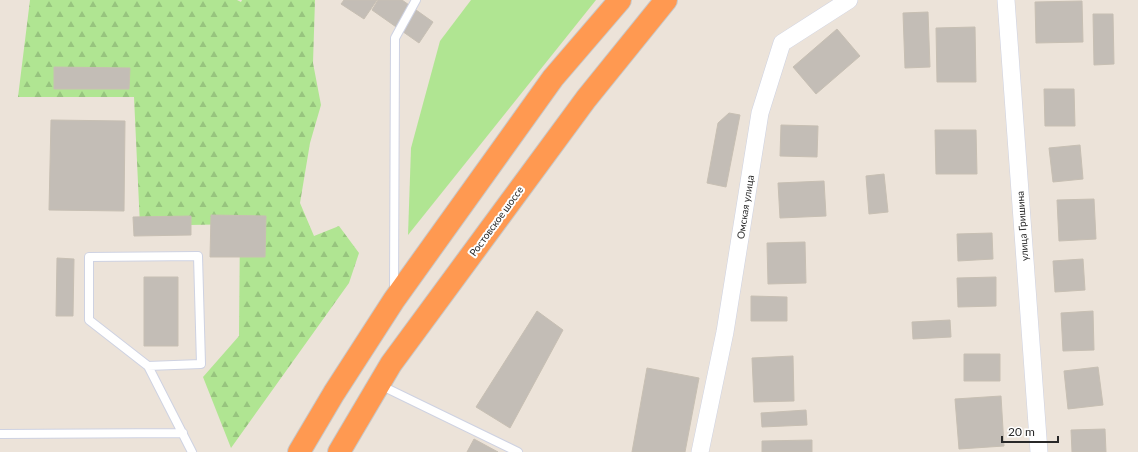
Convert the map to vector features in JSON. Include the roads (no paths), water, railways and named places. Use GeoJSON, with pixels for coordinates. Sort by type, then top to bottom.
{"type":"FeatureCollection","features":[{"type":"Feature","properties":{"kind":"highway"},"geometry":{"type":"LineString","coordinates":[[299,452],[334,393],[394,300],[553,78],[620,0]]}},
{"type":"Feature","properties":{"kind":"highway","name":"Ростовское шоссе"},"geometry":{"type":"LineString","coordinates":[[339,452],[391,364],[586,99],[666,0]]}},
{"type":"Feature","properties":{"kind":"street","name":"Омская улица"},"geometry":{"type":"LineString","coordinates":[[700,452],[725,332],[760,113],[782,43],[849,0]]}},
{"type":"Feature","properties":{"kind":"street","name":"улица Гришина"},"geometry":{"type":"LineString","coordinates":[[1006,0],[1039,452]]}},
{"type":"Feature","properties":{"kind":"lane"},"geometry":{"type":"LineString","coordinates":[[394,300],[395,38],[416,0]]}},
{"type":"Feature","properties":{"kind":"lane"},"geometry":{"type":"LineString","coordinates":[[148,366],[202,364],[198,256],[89,257],[89,320],[148,366],[192,452]]}},
{"type":"Feature","properties":{"kind":"lane"},"geometry":{"type":"LineString","coordinates":[[379,384],[518,452]]}},
{"type":"Feature","properties":{"kind":"lane"},"geometry":{"type":"LineString","coordinates":[[0,434],[183,433]]}}]}
